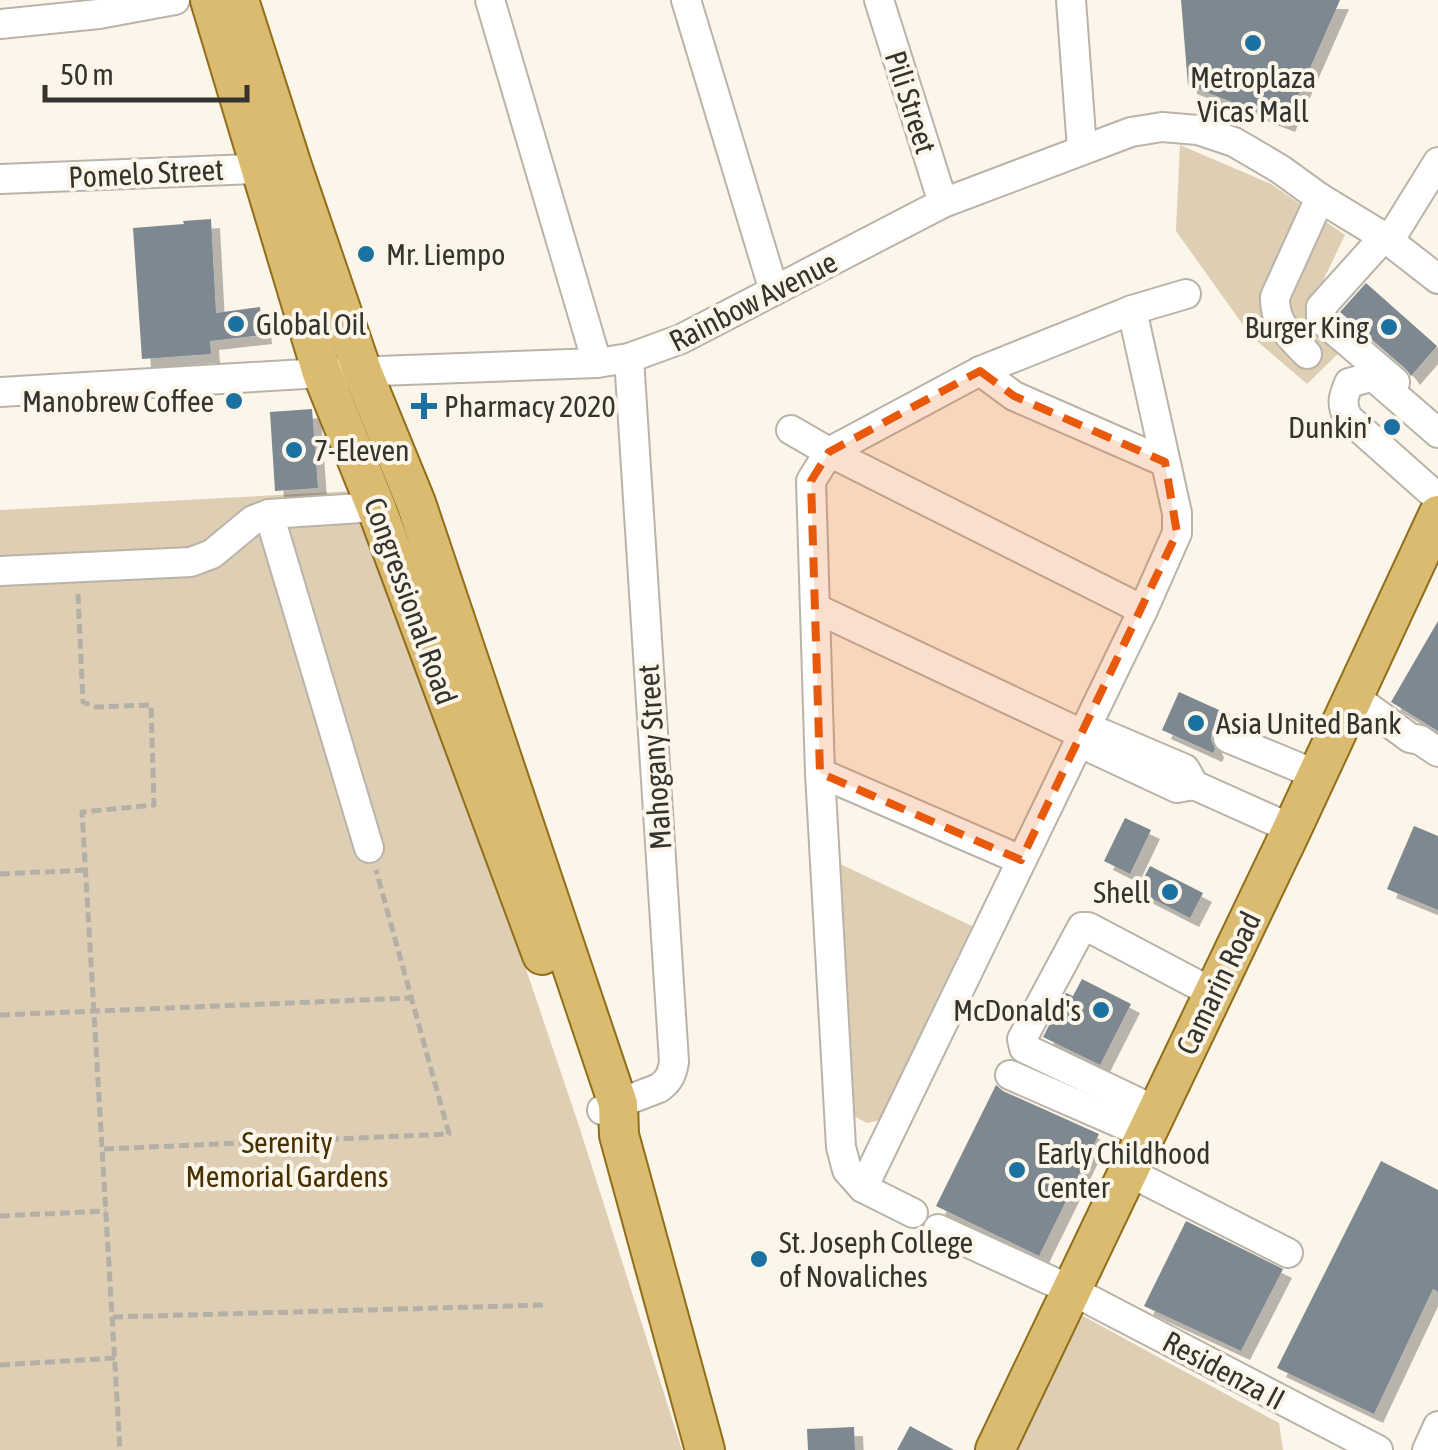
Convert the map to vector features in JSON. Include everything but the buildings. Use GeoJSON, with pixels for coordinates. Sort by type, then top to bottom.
{"type":"FeatureCollection","features":[{"type":"Feature","properties":{"kind":"main road","name":"Congressional Road"},"geometry":{"type":"LineString","coordinates":[[210,0],[416,503],[612,1117],[705,1450]]}},
{"type":"Feature","properties":{"kind":"main road","name":"Congressional Road"},"geometry":{"type":"LineString","coordinates":[[239,0],[322,373],[612,1117]]}},
{"type":"Feature","properties":{"kind":"main road","name":"Camarin Road"},"geometry":{"type":"LineString","coordinates":[[995,1450],[1438,515]]}},
{"type":"Feature","properties":{"kind":"street"},"geometry":{"type":"LineString","coordinates":[[0,24],[51,10],[99,14],[175,0]]}},
{"type":"Feature","properties":{"kind":"street"},"geometry":{"type":"LineString","coordinates":[[490,0],[597,362]]}},
{"type":"Feature","properties":{"kind":"street"},"geometry":{"type":"LineString","coordinates":[[686,0],[774,291]]}},
{"type":"Feature","properties":{"kind":"street","name":"Pili Street"},"geometry":{"type":"LineString","coordinates":[[879,0],[943,204]]}},
{"type":"Feature","properties":{"kind":"street"},"geometry":{"type":"LineString","coordinates":[[1072,0],[1082,149]]}},
{"type":"Feature","properties":{"kind":"street","name":"Rainbow Avenue"},"geometry":{"type":"LineString","coordinates":[[0,392],[628,358],[681,340],[943,204],[1082,149],[1131,132],[1162,127],[1198,130],[1234,142],[1387,239],[1438,279]]}},
{"type":"Feature","properties":{"kind":"street"},"geometry":{"type":"LineString","coordinates":[[1438,162],[1387,239],[1321,307],[1319,314],[1438,418]]}},
{"type":"Feature","properties":{"kind":"street","name":"Pomelo Street"},"geometry":{"type":"LineString","coordinates":[[0,179],[277,168]]}},
{"type":"Feature","properties":{"kind":"street"},"geometry":{"type":"LineString","coordinates":[[1307,354],[1280,326],[1274,310],[1276,297],[1320,198]]}},
{"type":"Feature","properties":{"kind":"street"},"geometry":{"type":"LineString","coordinates":[[913,1214],[862,1188],[847,1170],[841,1147],[820,773],[811,481],[829,452],[980,372],[1132,310],[1186,294]]}},
{"type":"Feature","properties":{"kind":"street"},"geometry":{"type":"LineString","coordinates":[[862,1188],[1177,533],[1177,513],[1132,310]]}},
{"type":"Feature","properties":{"kind":"street","name":"Mahogany Street"},"geometry":{"type":"LineString","coordinates":[[612,1117],[667,1082],[674,1062],[628,358]]}},
{"type":"Feature","properties":{"kind":"street"},"geometry":{"type":"LineString","coordinates":[[980,372],[1014,396],[1165,462]]}},
{"type":"Feature","properties":{"kind":"street"},"geometry":{"type":"LineString","coordinates":[[1438,433],[1370,377],[1350,383],[1343,396],[1348,418],[1438,498]]}},
{"type":"Feature","properties":{"kind":"street"},"geometry":{"type":"LineString","coordinates":[[791,430],[1143,610]]}},
{"type":"Feature","properties":{"kind":"street"},"geometry":{"type":"LineString","coordinates":[[0,572],[191,562],[212,554],[253,520],[269,514],[376,508]]}},
{"type":"Feature","properties":{"kind":"street"},"geometry":{"type":"LineString","coordinates":[[269,514],[370,848]]}},
{"type":"Feature","properties":{"kind":"street"},"geometry":{"type":"LineString","coordinates":[[815,608],[1082,734],[1091,748],[1177,788],[1194,785],[1292,829]]}},
{"type":"Feature","properties":{"kind":"street"},"geometry":{"type":"LineString","coordinates":[[1355,692],[1410,738],[1429,746]]}},
{"type":"Feature","properties":{"kind":"street"},"geometry":{"type":"LineString","coordinates":[[1228,738],[1316,775]]}},
{"type":"Feature","properties":{"kind":"street"},"geometry":{"type":"LineString","coordinates":[[820,773],[1021,860]]}},
{"type":"Feature","properties":{"kind":"street"},"geometry":{"type":"LineString","coordinates":[[1151,1122],[1024,1048],[1022,1039],[1082,927],[1213,992]]}},
{"type":"Feature","properties":{"kind":"street"},"geometry":{"type":"LineString","coordinates":[[1010,1074],[1151,1122]]}},
{"type":"Feature","properties":{"kind":"street"},"geometry":{"type":"LineString","coordinates":[[1127,1172],[1288,1253]]}},
{"type":"Feature","properties":{"kind":"street","name":"Residenza II"},"geometry":{"type":"LineString","coordinates":[[938,1228],[1070,1290],[1378,1450]]}},
{"type":"Feature","properties":{"kind":"street"},"geometry":{"type":"LineString","coordinates":[[1427,1450],[1438,1426]]}},
{"type":"Feature","properties":{"kind":"path"},"geometry":{"type":"LineString","coordinates":[[76,566],[83,702],[96,707],[150,705],[154,805],[82,812],[120,1450]]}},
{"type":"Feature","properties":{"kind":"path"},"geometry":{"type":"LineString","coordinates":[[103,1149],[449,1134],[370,848]]}},
{"type":"Feature","properties":{"kind":"path"},"geometry":{"type":"LineString","coordinates":[[0,874],[85,870]]}},
{"type":"Feature","properties":{"kind":"path"},"geometry":{"type":"LineString","coordinates":[[0,1015],[411,998]]}},
{"type":"Feature","properties":{"kind":"path"},"geometry":{"type":"LineString","coordinates":[[0,1216],[106,1211]]}},
{"type":"Feature","properties":{"kind":"path"},"geometry":{"type":"LineString","coordinates":[[113,1317],[545,1306]]}},
{"type":"Feature","properties":{"kind":"path"},"geometry":{"type":"LineString","coordinates":[[0,1365],[116,1358]]}},
{"type":"Feature","properties":{"kind":"highlighted area"},"geometry":{"type":"Polygon","coordinates":[[[980,371],[1014,396],[1165,462],[1177,533],[1021,860],[820,773],[811,481],[829,452],[980,371]]]}},
{"type":"Feature","properties":{"kind":"green space"},"geometry":{"type":"Polygon","coordinates":[[[1180,145],[1271,184],[1345,235],[1307,314],[1345,347],[1307,384],[1251,336],[1176,231],[1180,145]]]}},
{"type":"Feature","properties":{"kind":"green space","name":"Serenity Memorial Gardens"},"geometry":{"type":"Polygon","coordinates":[[[354,491],[463,783],[578,1123],[682,1450],[0,1450],[0,510],[354,491]]]}},
{"type":"Feature","properties":{"kind":"green space"},"geometry":{"type":"Polygon","coordinates":[[[840,864],[972,926],[880,1120],[867,1123],[852,1115],[840,864]]]}},
{"type":"Feature","properties":{"kind":"green space"},"geometry":{"type":"Polygon","coordinates":[[[1067,1310],[1279,1423],[1283,1450],[1002,1450],[1067,1310]]]}},
{"type":"Feature","properties":{"kind":"place","name":"Metroplaza Vicas Mall"},"geometry":{"type":"Point","coordinates":[1253,43]}},
{"type":"Feature","properties":{"kind":"place","name":"Mr. Liempo"},"geometry":{"type":"Point","coordinates":[366,254]}},
{"type":"Feature","properties":{"kind":"place","name":"Global Oil"},"geometry":{"type":"Point","coordinates":[236,324]}},
{"type":"Feature","properties":{"kind":"place","name":"Burger King"},"geometry":{"type":"Point","coordinates":[1389,327]}},
{"type":"Feature","properties":{"kind":"place","name":"Manobrew Coffee"},"geometry":{"type":"Point","coordinates":[234,401]}},
{"type":"Feature","properties":{"kind":"place","name":"Pharmacy 2020"},"geometry":{"type":"Point","coordinates":[424,406]}},
{"type":"Feature","properties":{"kind":"place","name":"Dunkin'"},"geometry":{"type":"Point","coordinates":[1392,427]}},
{"type":"Feature","properties":{"kind":"place","name":"7-Eleven"},"geometry":{"type":"Point","coordinates":[294,450]}},
{"type":"Feature","properties":{"kind":"place","name":"Asia United Bank"},"geometry":{"type":"Point","coordinates":[1196,723]}},
{"type":"Feature","properties":{"kind":"place","name":"Shell"},"geometry":{"type":"Point","coordinates":[1170,892]}},
{"type":"Feature","properties":{"kind":"place","name":"McDonald's"},"geometry":{"type":"Point","coordinates":[1101,1010]}},
{"type":"Feature","properties":{"kind":"place","name":"Early Childhood Center"},"geometry":{"type":"Point","coordinates":[1017,1170]}},
{"type":"Feature","properties":{"kind":"place","name":"St. Joseph College of Novaliches"},"geometry":{"type":"Point","coordinates":[759,1259]}}]}
